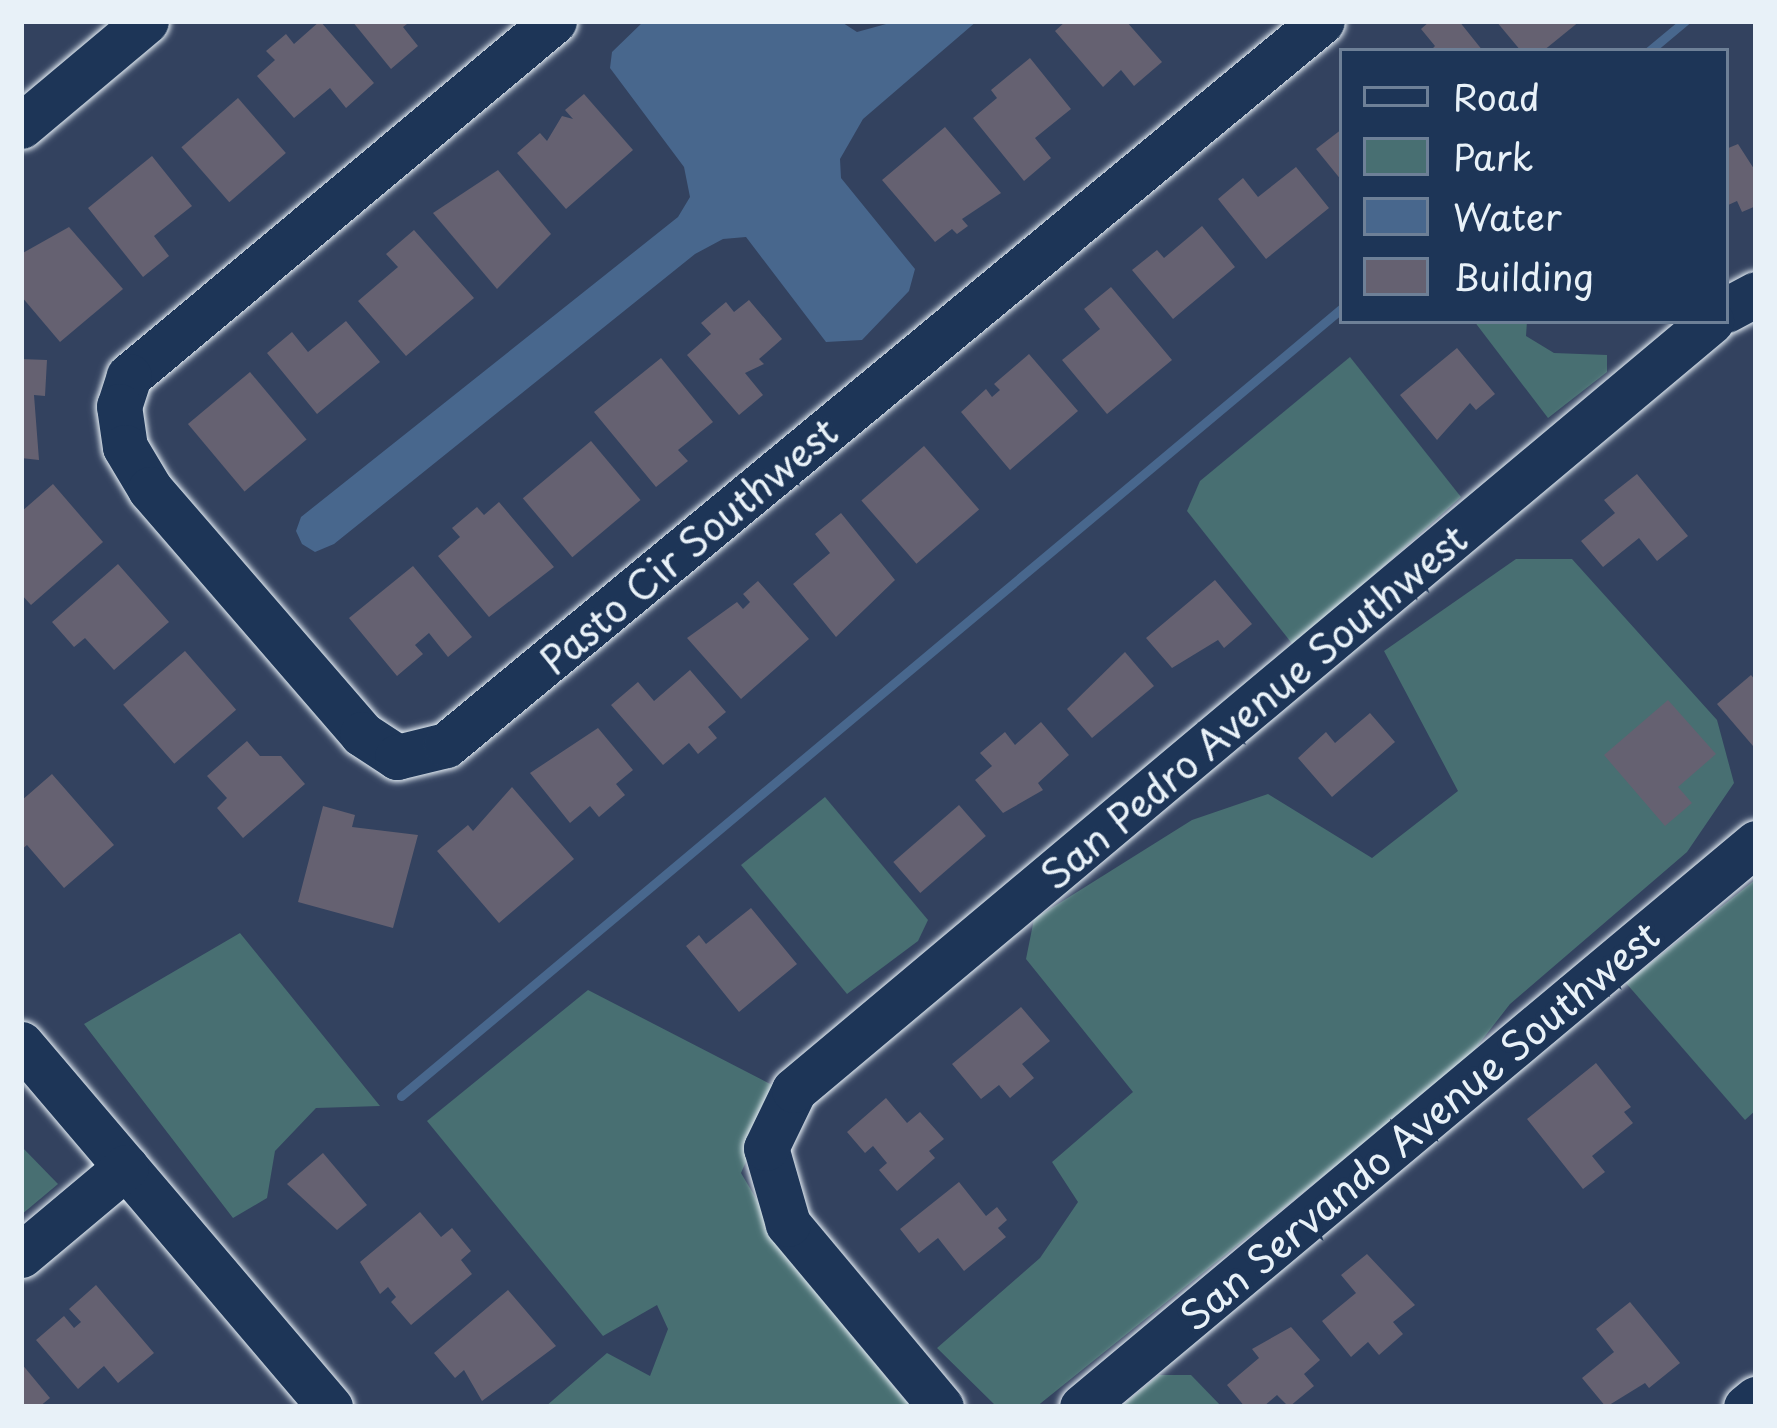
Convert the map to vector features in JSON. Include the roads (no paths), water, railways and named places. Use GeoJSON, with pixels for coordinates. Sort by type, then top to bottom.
{"type":"FeatureCollection","features":[{"type":"Feature","properties":{"kind":"street","name":"Pasto Cir Southwest"},"geometry":{"type":"LineString","coordinates":[[554,21],[129,376],[119,406],[125,446],[150,489],[362,734],[398,757],[433,753],[1322,21]]}},
{"type":"Feature","properties":{"kind":"street"},"geometry":{"type":"LineString","coordinates":[[21,126],[115,31]]}},
{"type":"Feature","properties":{"kind":"street"},"geometry":{"type":"LineString","coordinates":[[1729,308],[1756,294]]}},
{"type":"Feature","properties":{"kind":"street","name":"San Pedro Avenue Southwest"},"geometry":{"type":"LineString","coordinates":[[941,1407],[788,1224],[766,1148],[794,1090],[1707,324]]}},
{"type":"Feature","properties":{"kind":"street","name":"San Servando Avenue Southwest"},"geometry":{"type":"LineString","coordinates":[[1082,1407],[1756,843]]}},
{"type":"Feature","properties":{"kind":"street"},"geometry":{"type":"LineString","coordinates":[[21,1044],[330,1407]]}},
{"type":"Feature","properties":{"kind":"street"},"geometry":{"type":"LineString","coordinates":[[21,1255],[126,1167]]}},
{"type":"Feature","properties":{"kind":"street"},"geometry":{"type":"LineString","coordinates":[[1746,1407],[1756,1399]]}},
{"type":"Feature","properties":{"kind":"water"},"geometry":{"type":"Polygon","coordinates":[[[644,21],[840,21],[857,32],[897,21],[977,21],[863,119],[840,159],[841,178],[915,269],[909,291],[862,340],[826,342],[746,237],[723,239],[695,254],[334,544],[315,552],[302,544],[296,531],[301,517],[678,217],[690,197],[684,167],[610,68],[612,52],[644,21]]]}},
{"type":"Feature","properties":{"kind":"waterway"},"geometry":{"type":"LineString","coordinates":[[1653,48],[1685,21]]}},
{"type":"Feature","properties":{"kind":"waterway"},"geometry":{"type":"LineString","coordinates":[[401,1096],[1339,311]]}}]}
